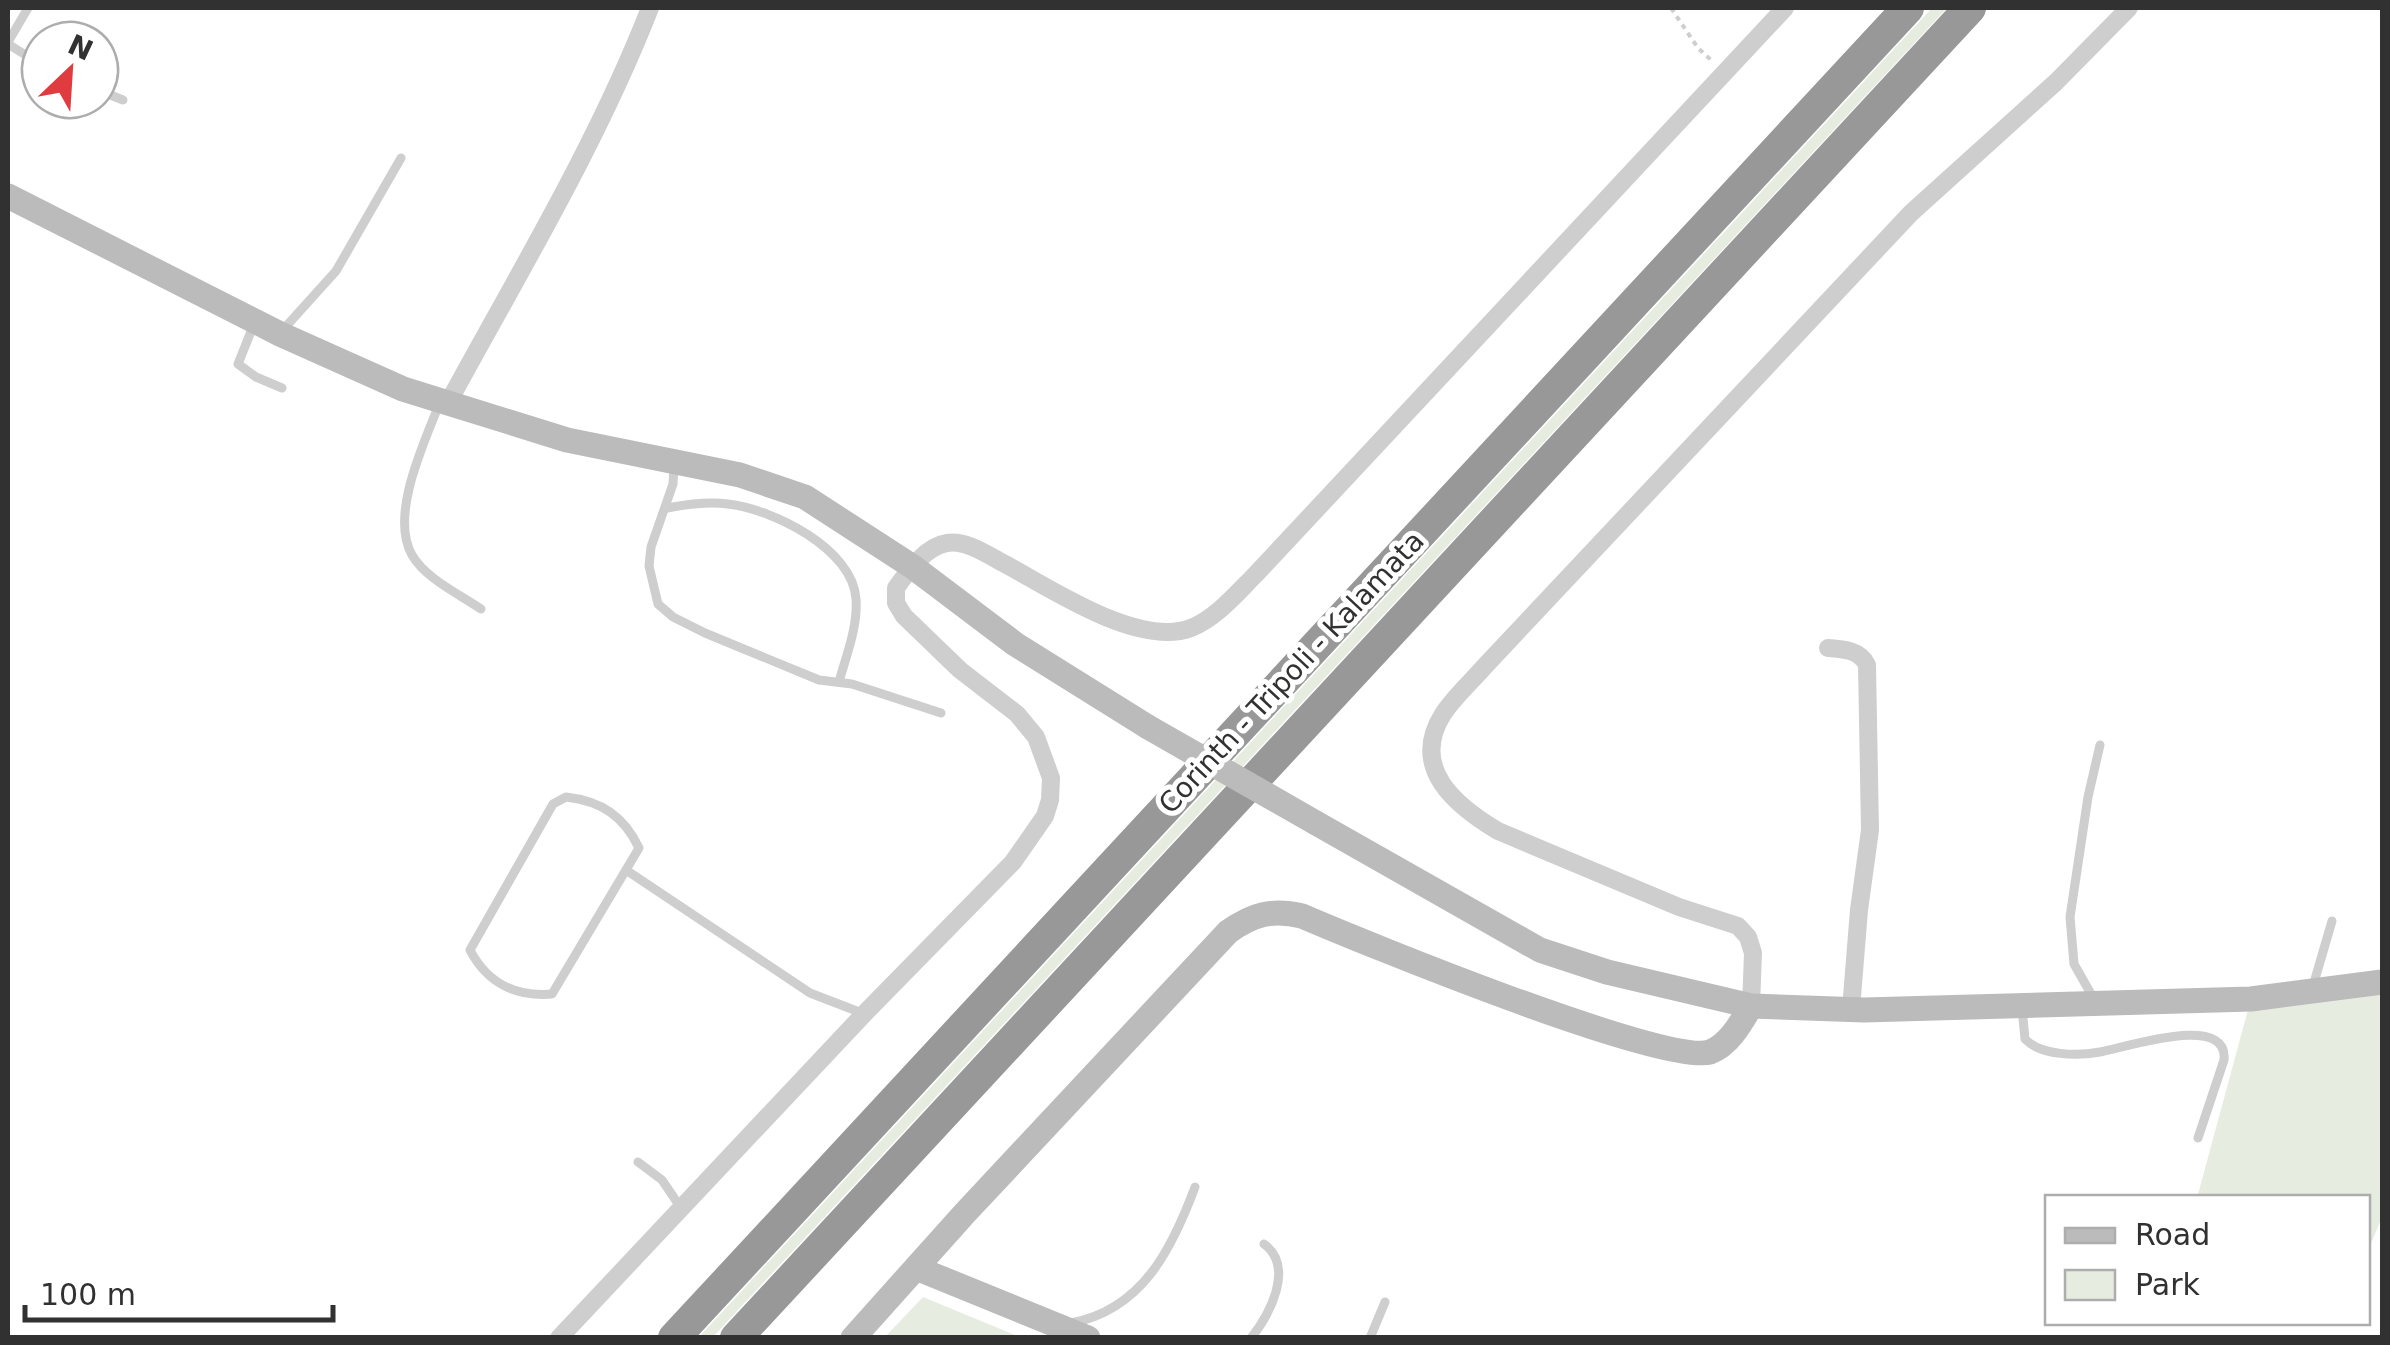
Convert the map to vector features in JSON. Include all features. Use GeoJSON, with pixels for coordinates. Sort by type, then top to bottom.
{"type":"FeatureCollection","features":[{"type":"Feature","properties":{"kind":"highway","name":"Corinth - Tripoli - Kalamata"},"geometry":{"type":"LineString","coordinates":[[674,1338],[1908,8]]}},
{"type":"Feature","properties":{"kind":"highway","name":"Corinth - Tripoli - Kalamata"},"geometry":{"type":"LineString","coordinates":[[736,1338],[1970,8]]}},
{"type":"Feature","properties":{"kind":"highway"},"geometry":{"type":"LineString","coordinates":[[1843,145],[1968,42]]}},
{"type":"Feature","properties":{"kind":"street"},"geometry":{"type":"LineString","coordinates":[[444,403],[569,181],[624,71],[650,8]]}},
{"type":"Feature","properties":{"kind":"street"},"geometry":{"type":"LineString","coordinates":[[559,1338],[1012,862],[1040,826],[1050,800],[1048,762],[1024,721],[960,670],[899,610],[896,588],[913,567],[933,548],[956,543],[982,552],[1116,621],[1152,631],[1195,626],[1256,574],[1785,8]]}},
{"type":"Feature","properties":{"kind":"street"},"geometry":{"type":"LineString","coordinates":[[853,1338],[1228,932],[1262,913],[1282,911],[1302,916],[1515,1000],[1673,1051],[1709,1052],[1722,1045],[1739,1027],[1750,1006],[1753,953],[1748,937],[1738,926],[1661,899],[1498,831],[1474,816],[1448,794],[1438,776],[1432,754],[1434,734],[1443,714],[1484,667],[1911,213],[2056,82],[2129,8]]}},
{"type":"Feature","properties":{"kind":"street"},"geometry":{"type":"LineString","coordinates":[[8,196],[342,364],[444,403],[567,440],[740,475],[804,497],[913,567],[1015,644],[1148,727],[1540,950],[1608,972],[1750,1006],[1851,1009],[2251,999],[2382,982]]}},
{"type":"Feature","properties":{"kind":"street"},"geometry":{"type":"LineString","coordinates":[[1828,648],[1850,650],[1868,664],[1870,830],[1851,1009]]}},
{"type":"Feature","properties":{"kind":"street"},"geometry":{"type":"LineString","coordinates":[[916,1268],[1088,1338]]}},
{"type":"Feature","properties":{"kind":"lane"},"geometry":{"type":"LineString","coordinates":[[8,43],[28,8]]}},
{"type":"Feature","properties":{"kind":"lane"},"geometry":{"type":"LineString","coordinates":[[280,334],[336,272],[401,158]]}},
{"type":"Feature","properties":{"kind":"lane"},"geometry":{"type":"LineString","coordinates":[[255,322],[238,364],[282,388]]}},
{"type":"Feature","properties":{"kind":"lane"},"geometry":{"type":"LineString","coordinates":[[444,403],[412,476],[407,502],[408,545],[422,568],[480,609]]}},
{"type":"Feature","properties":{"kind":"lane"},"geometry":{"type":"LineString","coordinates":[[674,463],[674,484],[649,566],[658,604],[704,633],[819,680],[839,682],[940,713]]}},
{"type":"Feature","properties":{"kind":"lane"},"geometry":{"type":"LineString","coordinates":[[667,508],[697,503],[731,504],[779,518],[828,549],[843,564],[856,597],[854,626],[839,682]]}},
{"type":"Feature","properties":{"kind":"lane"},"geometry":{"type":"LineString","coordinates":[[2097,1004],[2074,964],[2070,918],[2100,744]]}},
{"type":"Feature","properties":{"kind":"lane"},"geometry":{"type":"LineString","coordinates":[[566,797],[580,798],[616,816],[639,848],[626,870],[552,994],[513,991],[491,978],[475,960],[470,950],[553,804],[566,797]]}},
{"type":"Feature","properties":{"kind":"lane"},"geometry":{"type":"LineString","coordinates":[[626,870],[810,993],[864,1014]]}},
{"type":"Feature","properties":{"kind":"lane"},"geometry":{"type":"LineString","coordinates":[[2312,992],[2332,921]]}},
{"type":"Feature","properties":{"kind":"lane"},"geometry":{"type":"LineString","coordinates":[[2022,1006],[2024,1039],[2048,1051],[2096,1053],[2150,1040],[2202,1034],[2221,1044],[2224,1060],[2198,1138]]}},
{"type":"Feature","properties":{"kind":"lane"},"geometry":{"type":"LineString","coordinates":[[638,1162],[662,1180],[681,1208]]}},
{"type":"Feature","properties":{"kind":"lane"},"geometry":{"type":"LineString","coordinates":[[1058,1325],[1085,1320],[1121,1304],[1137,1291],[1157,1269],[1180,1229],[1195,1187]]}},
{"type":"Feature","properties":{"kind":"lane"},"geometry":{"type":"LineString","coordinates":[[1251,1338],[1271,1304],[1280,1272],[1277,1257],[1264,1244]]}},
{"type":"Feature","properties":{"kind":"lane"},"geometry":{"type":"LineString","coordinates":[[1370,1338],[1386,1302]]}},
{"type":"Feature","properties":{"kind":"path"},"geometry":{"type":"LineString","coordinates":[[1671,8],[1698,48],[1726,74]]}},
{"type":"Feature","properties":{"kind":"green space"},"geometry":{"type":"Polygon","coordinates":[[[1932,8],[1947,8],[713,1337],[698,1338],[1932,8]]]}},
{"type":"Feature","properties":{"kind":"green space"},"geometry":{"type":"Polygon","coordinates":[[[2382,991],[2382,1217],[2370,1246],[2370,1195],[2198,1195],[2249,1006],[2382,991]]]}},
{"type":"Feature","properties":{"kind":"green space"},"geometry":{"type":"Polygon","coordinates":[[[923,1297],[1020,1337],[885,1337],[923,1297]]]}}]}
